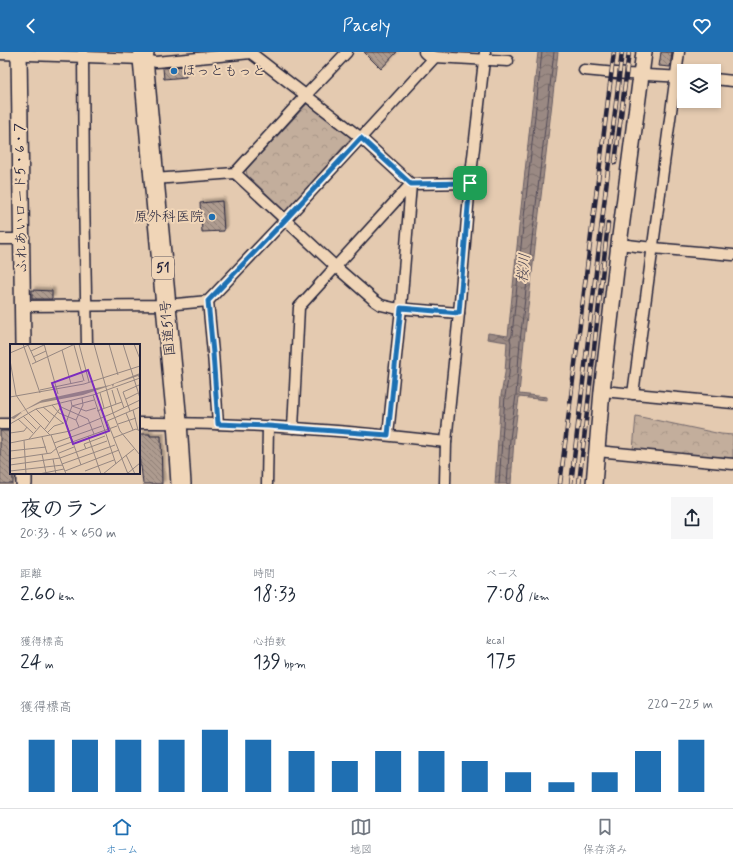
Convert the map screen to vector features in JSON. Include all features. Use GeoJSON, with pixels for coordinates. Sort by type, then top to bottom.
{"type":"FeatureCollection","features":[{"type":"Feature","properties":{"kind":"highway","name":"国道51号"},"geometry":{"type":"LineString","coordinates":[[144,56],[177,422],[180,484]]}},
{"type":"Feature","properties":{"kind":"street"},"geometry":{"type":"LineString","coordinates":[[0,54],[19,53],[144,56],[156,62],[251,52],[361,138],[411,184],[470,183]]}},
{"type":"Feature","properties":{"kind":"street"},"geometry":{"type":"LineString","coordinates":[[154,179],[235,173],[306,94],[347,52]]}},
{"type":"Feature","properties":{"kind":"street"},"geometry":{"type":"LineString","coordinates":[[424,52],[435,57],[485,56],[508,61]]}},
{"type":"Feature","properties":{"kind":"street"},"geometry":{"type":"LineString","coordinates":[[594,484],[602,391],[619,244],[644,52]]}},
{"type":"Feature","properties":{"kind":"street"},"geometry":{"type":"LineString","coordinates":[[679,52],[679,64]]}},
{"type":"Feature","properties":{"kind":"street","name":"ふれあいロード5・6・7"},"geometry":{"type":"LineString","coordinates":[[19,53],[23,344]]}},
{"type":"Feature","properties":{"kind":"street"},"geometry":{"type":"LineString","coordinates":[[83,54],[87,344]]}},
{"type":"Feature","properties":{"kind":"street"},"geometry":{"type":"LineString","coordinates":[[445,484],[446,442],[470,183],[485,56]]}},
{"type":"Feature","properties":{"kind":"street"},"geometry":{"type":"LineString","coordinates":[[22,306],[166,305],[208,301],[286,219],[435,57]]}},
{"type":"Feature","properties":{"kind":"street"},"geometry":{"type":"LineString","coordinates":[[584,70],[677,77]]}},
{"type":"Feature","properties":{"kind":"street"},"geometry":{"type":"LineString","coordinates":[[721,79],[733,80]]}},
{"type":"Feature","properties":{"kind":"street"},"geometry":{"type":"LineString","coordinates":[[633,394],[653,248],[677,96]]}},
{"type":"Feature","properties":{"kind":"street"},"geometry":{"type":"LineString","coordinates":[[235,173],[336,266],[381,305],[394,308],[459,313]]}},
{"type":"Feature","properties":{"kind":"street"},"geometry":{"type":"LineString","coordinates":[[294,428],[299,307],[411,184]]}},
{"type":"Feature","properties":{"kind":"street"},"geometry":{"type":"LineString","coordinates":[[388,435],[401,308],[411,184]]}},
{"type":"Feature","properties":{"kind":"street"},"geometry":{"type":"LineString","coordinates":[[0,239],[22,239]]}},
{"type":"Feature","properties":{"kind":"street"},"geometry":{"type":"LineString","coordinates":[[619,244],[733,255]]}},
{"type":"Feature","properties":{"kind":"street"},"geometry":{"type":"LineString","coordinates":[[208,301],[218,424]]}},
{"type":"Feature","properties":{"kind":"street"},"geometry":{"type":"LineString","coordinates":[[602,391],[733,403]]}},
{"type":"Feature","properties":{"kind":"street"},"geometry":{"type":"LineString","coordinates":[[140,423],[177,422],[268,426],[388,435],[446,442]]}},
{"type":"Feature","properties":{"kind":"street"},"geometry":{"type":"LineString","coordinates":[[267,484],[268,426]]}},
{"type":"Feature","properties":{"kind":"street"},"geometry":{"type":"LineString","coordinates":[[597,451],[733,464]]}},
{"type":"Feature","properties":{"kind":"green space"},"geometry":{"type":"Polygon","coordinates":[[[307,104],[310,104],[350,134],[350,139],[286,212],[247,175],[246,170],[307,104]]]}},
{"type":"Feature","properties":{"kind":"green space"},"geometry":{"type":"Polygon","coordinates":[[[636,416],[721,434],[733,435],[733,458],[633,450],[636,416]]]}},
{"type":"Feature","properties":{"kind":"water","name":"桜川"},"geometry":{"type":"Polygon","coordinates":[[[538,52],[558,52],[519,394],[547,397],[547,400],[519,397],[511,484],[495,484],[501,395],[505,373],[507,342],[487,339],[488,333],[508,336],[538,52]]]}},
{"type":"Feature","properties":{"kind":"building"},"geometry":{"type":"Polygon","coordinates":[[[364,52],[397,52],[381,69],[364,52]]]}},
{"type":"Feature","properties":{"kind":"building"},"geometry":{"type":"Polygon","coordinates":[[[661,52],[672,52],[670,67],[659,66],[661,52]]]}},
{"type":"Feature","properties":{"kind":"building","name":"ほっともっと"},"geometry":{"type":"Polygon","coordinates":[[[185,66],[186,77],[164,79],[163,68],[185,66]]]}},
{"type":"Feature","properties":{"kind":"building","name":"原外科医院"},"geometry":{"type":"Polygon","coordinates":[[[222,201],[224,231],[202,232],[200,203],[222,201]]]}},
{"type":"Feature","properties":{"kind":"building"},"geometry":{"type":"Polygon","coordinates":[[[32,290],[52,291],[52,299],[32,299],[32,290]]]}},
{"type":"Feature","properties":{"kind":"building"},"geometry":{"type":"Polygon","coordinates":[[[0,431],[10,431],[10,474],[13,474],[13,484],[0,484],[0,431]]]}},
{"type":"Feature","properties":{"kind":"building"},"geometry":{"type":"Polygon","coordinates":[[[140,434],[161,436],[162,484],[143,484],[140,466],[140,434]]]}},
{"type":"Feature","properties":{"kind":"railway"},"geometry":{"type":"LineString","coordinates":[[560,484],[614,52]]}},
{"type":"Feature","properties":{"kind":"railway"},"geometry":{"type":"LineString","coordinates":[[571,484],[622,52]]}},
{"type":"Feature","properties":{"kind":"railway"},"geometry":{"type":"LineString","coordinates":[[615,163],[629,52]]}},
{"type":"Feature","properties":{"kind":"railway"},"geometry":{"type":"LineString","coordinates":[[579,484],[608,223]]}},
{"type":"Feature","properties":{"kind":"place","name":"ほっともっと"},"geometry":{"type":"Point","coordinates":[174,71]}},
{"type":"Feature","properties":{"kind":"place","name":"原外科医院"},"geometry":{"type":"Point","coordinates":[212,217]}},
{"type":"Feature","properties":{"kind":"route"},"geometry":{"type":"LineString","coordinates":[[361,138],[411,184],[470,183],[459,313],[401,308],[388,435],[268,426],[218,424],[208,301],[361,138]]}}]}
